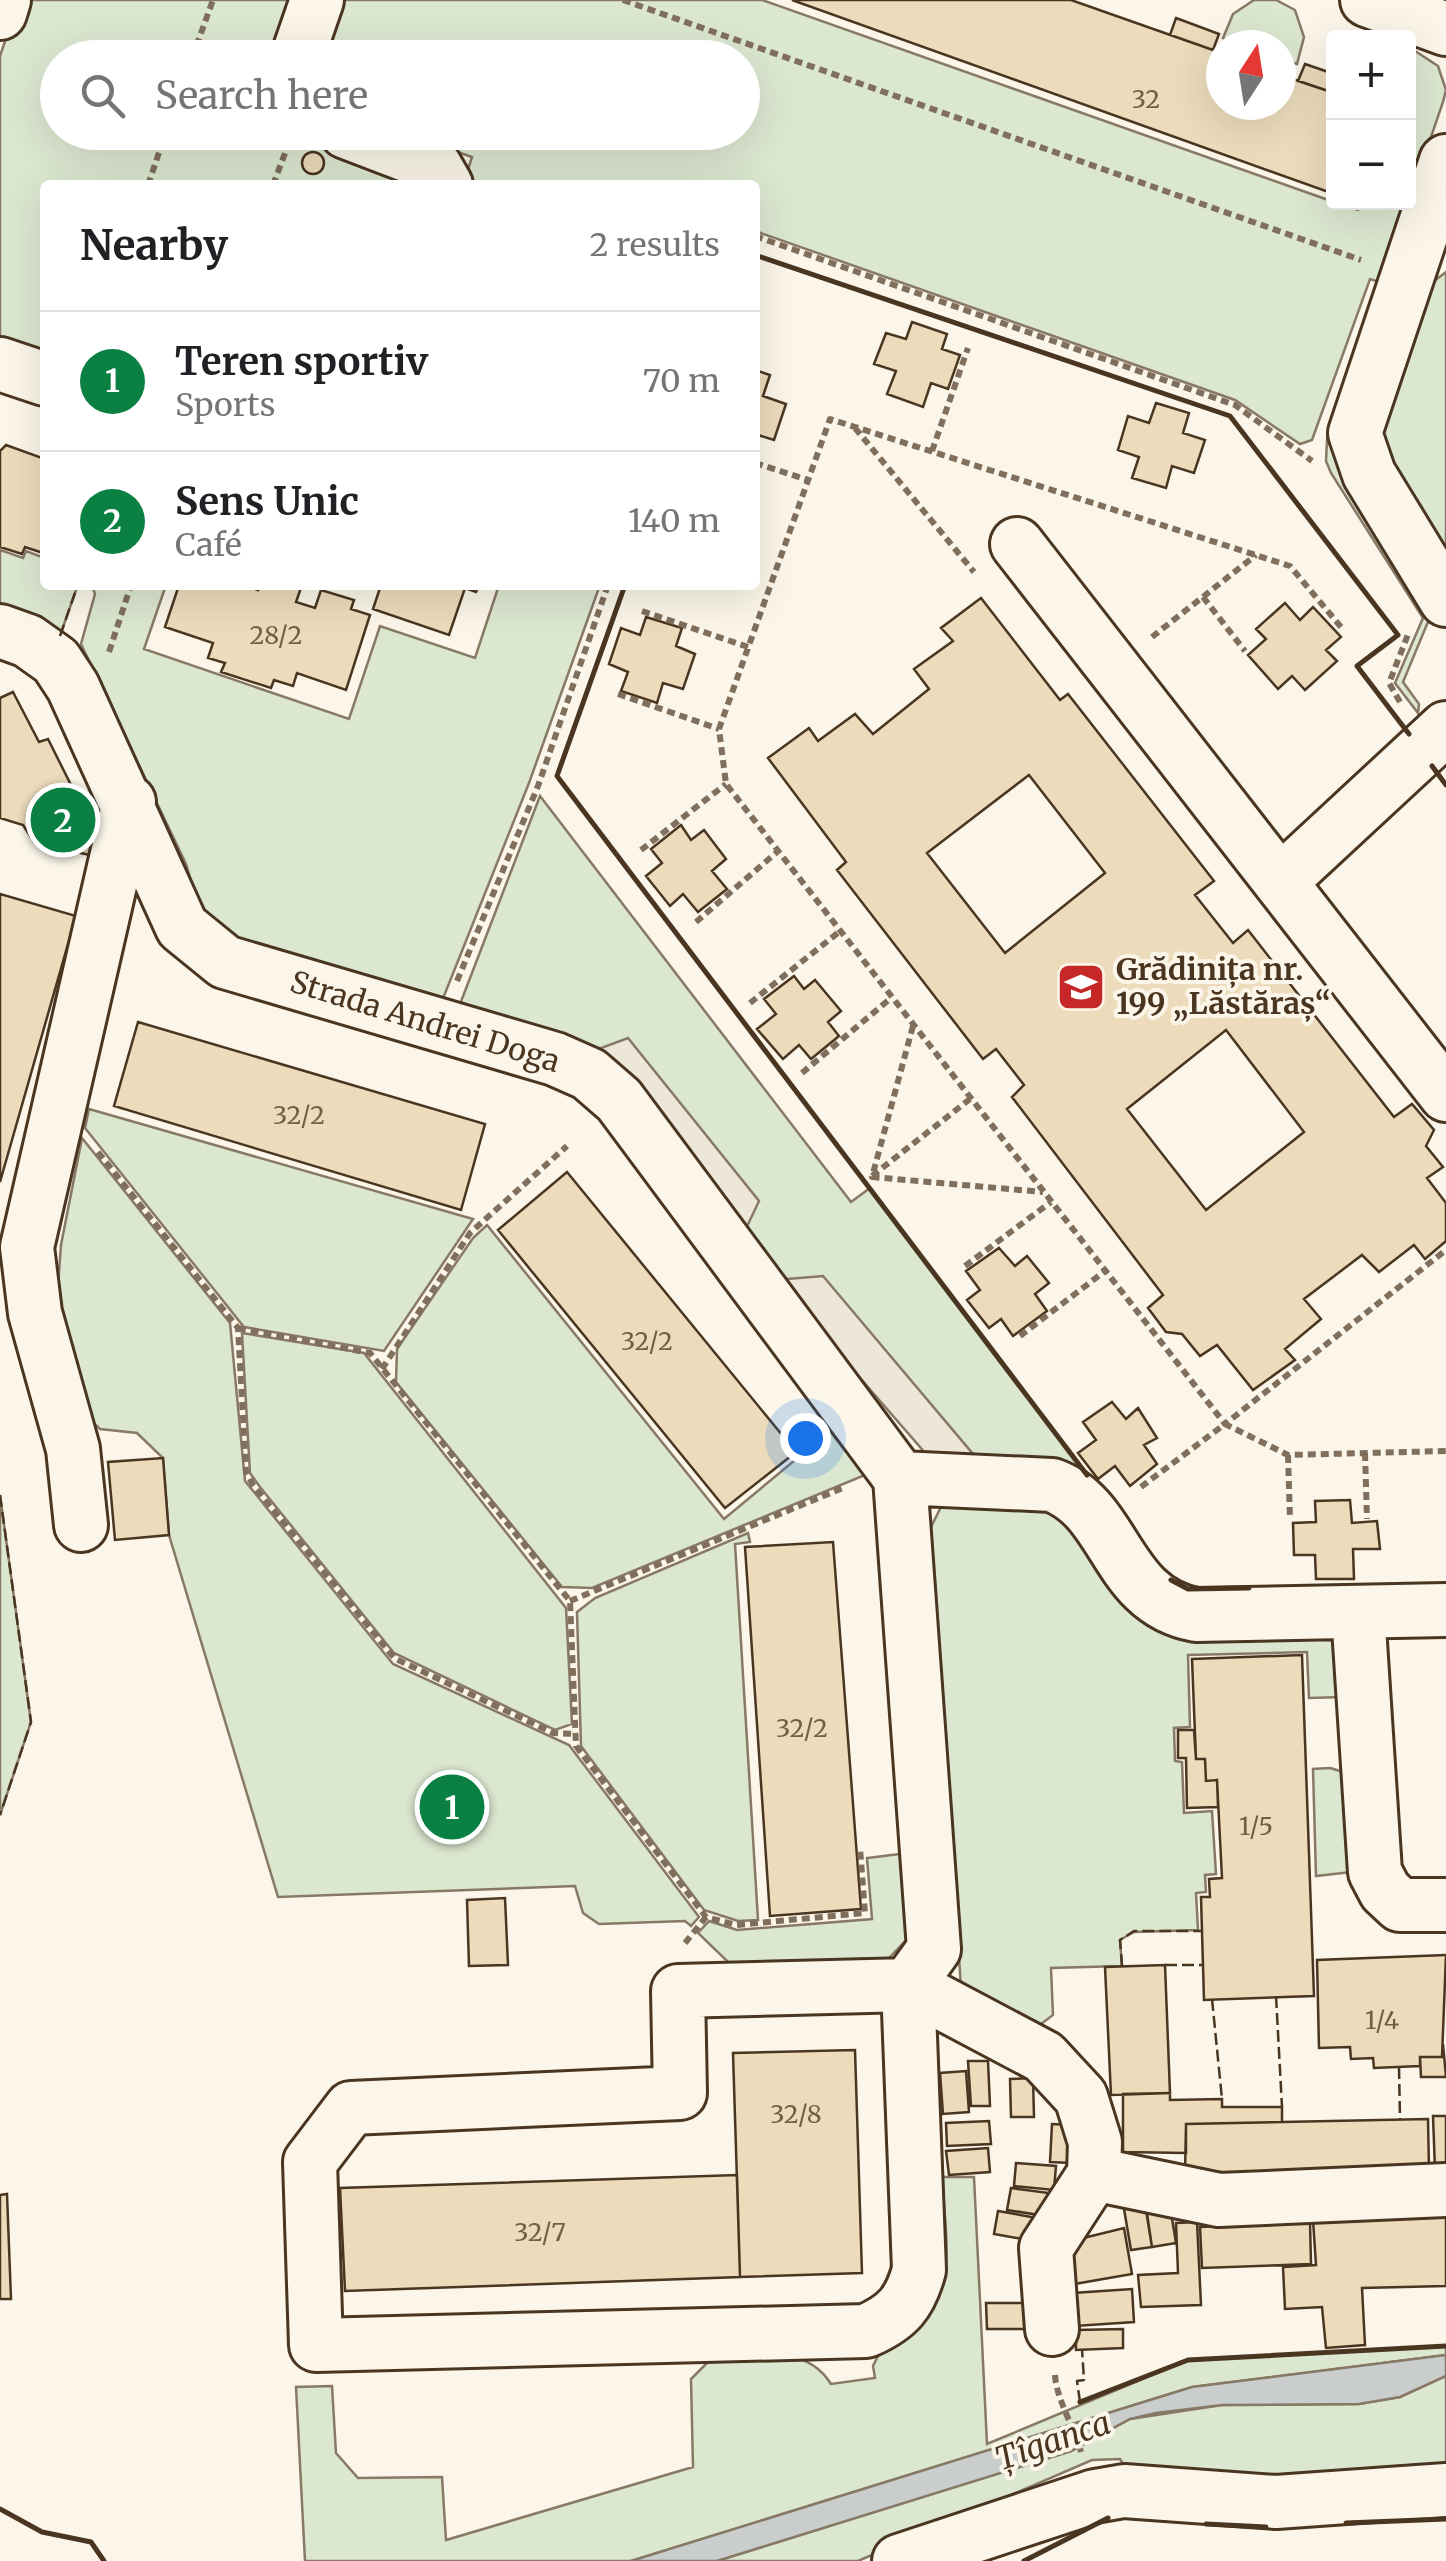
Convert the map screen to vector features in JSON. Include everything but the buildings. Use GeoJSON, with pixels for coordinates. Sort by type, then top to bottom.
{"type":"FeatureCollection","features":[{"type":"Feature","properties":{"kind":"street"},"geometry":{"type":"LineString","coordinates":[[0,13],[4,0]]}},
{"type":"Feature","properties":{"kind":"street"},"geometry":{"type":"LineString","coordinates":[[303,40],[317,0]]}},
{"type":"Feature","properties":{"kind":"street"},"geometry":{"type":"LineString","coordinates":[[1367,0],[1446,29]]}},
{"type":"Feature","properties":{"kind":"street"},"geometry":{"type":"LineString","coordinates":[[393,150],[435,166],[443,180]]}},
{"type":"Feature","properties":{"kind":"street"},"geometry":{"type":"LineString","coordinates":[[1430,610],[1369,474],[1355,433],[1423,253],[1446,160]]}},
{"type":"Feature","properties":{"kind":"street"},"geometry":{"type":"LineString","coordinates":[[0,364],[40,377]]}},
{"type":"Feature","properties":{"kind":"street"},"geometry":{"type":"LineString","coordinates":[[1017,544],[1446,1096]]}},
{"type":"Feature","properties":{"kind":"street","name":"Strada Andrei Doga"},"geometry":{"type":"LineString","coordinates":[[0,631],[28,642],[56,661],[74,686],[128,802],[168,902],[182,927],[205,949],[225,962],[555,1059],[589,1074],[619,1100],[896,1473]]}},
{"type":"Feature","properties":{"kind":"street"},"geometry":{"type":"LineString","coordinates":[[1280,882],[1436,737]]}},
{"type":"Feature","properties":{"kind":"street"},"geometry":{"type":"LineString","coordinates":[[80,1525],[73,1449],[29,1282],[27,1247],[128,802]]}},
{"type":"Feature","properties":{"kind":"street"},"geometry":{"type":"LineString","coordinates":[[1052,2329],[1046,2248],[1094,2174],[1095,2142],[1089,2118],[1069,2080],[1044,2057],[908,1985],[678,1991],[680,2093],[351,2108],[310,2162],[316,2345],[866,2331],[892,2320],[912,2298],[919,2270],[908,1985],[934,1949],[896,1473],[1052,1485],[1075,1493],[1145,1592],[1168,1610],[1196,1616],[1446,1610]]}},
{"type":"Feature","properties":{"kind":"street"},"geometry":{"type":"LineString","coordinates":[[1358,1612],[1375,1872],[1400,1906],[1446,1905]]}},
{"type":"Feature","properties":{"kind":"street"},"geometry":{"type":"LineString","coordinates":[[1094,2174],[1219,2200],[1446,2190]]}},
{"type":"Feature","properties":{"kind":"street"},"geometry":{"type":"LineString","coordinates":[[899,2561],[1095,2496],[1124,2491],[1276,2502],[1446,2490]]}},
{"type":"Feature","properties":{"kind":"path"},"geometry":{"type":"LineString","coordinates":[[198,40],[212,0]]}},
{"type":"Feature","properties":{"kind":"path"},"geometry":{"type":"LineString","coordinates":[[623,0],[749,40]]}},
{"type":"Feature","properties":{"kind":"path"},"geometry":{"type":"LineString","coordinates":[[760,43],[1423,253]]}},
{"type":"Feature","properties":{"kind":"path"},"geometry":{"type":"LineString","coordinates":[[150,180],[160,150]]}},
{"type":"Feature","properties":{"kind":"path"},"geometry":{"type":"LineString","coordinates":[[275,180],[287,150]]}},
{"type":"Feature","properties":{"kind":"path"},"geometry":{"type":"LineString","coordinates":[[760,238],[1235,405],[1314,462]]}},
{"type":"Feature","properties":{"kind":"path"},"geometry":{"type":"LineString","coordinates":[[932,451],[968,348]]}},
{"type":"Feature","properties":{"kind":"path"},"geometry":{"type":"LineString","coordinates":[[1340,628],[1290,566],[830,419],[719,729],[726,784],[1226,1424],[1288,1455],[1446,1451]]}},
{"type":"Feature","properties":{"kind":"path"},"geometry":{"type":"LineString","coordinates":[[854,426],[973,573],[1017,544]]}},
{"type":"Feature","properties":{"kind":"path"},"geometry":{"type":"LineString","coordinates":[[760,465],[808,480]]}},
{"type":"Feature","properties":{"kind":"path"},"geometry":{"type":"LineString","coordinates":[[1113,668],[1257,554]]}},
{"type":"Feature","properties":{"kind":"path"},"geometry":{"type":"LineString","coordinates":[[439,1024],[538,786],[606,590]]}},
{"type":"Feature","properties":{"kind":"path"},"geometry":{"type":"LineString","coordinates":[[1203,597],[1245,651]]}},
{"type":"Feature","properties":{"kind":"path"},"geometry":{"type":"LineString","coordinates":[[1430,610],[1388,683],[1436,737]]}},
{"type":"Feature","properties":{"kind":"path"},"geometry":{"type":"LineString","coordinates":[[642,611],[748,647]]}},
{"type":"Feature","properties":{"kind":"path"},"geometry":{"type":"LineString","coordinates":[[618,694],[719,729]]}},
{"type":"Feature","properties":{"kind":"path"},"geometry":{"type":"LineString","coordinates":[[640,850],[726,784]]}},
{"type":"Feature","properties":{"kind":"path"},"geometry":{"type":"LineString","coordinates":[[696,922],[777,852]]}},
{"type":"Feature","properties":{"kind":"path"},"geometry":{"type":"LineString","coordinates":[[750,1003],[840,932]]}},
{"type":"Feature","properties":{"kind":"path"},"geometry":{"type":"LineString","coordinates":[[802,1073],[891,998]]}},
{"type":"Feature","properties":{"kind":"path"},"geometry":{"type":"LineString","coordinates":[[872,1176],[913,1025]]}},
{"type":"Feature","properties":{"kind":"path"},"geometry":{"type":"LineString","coordinates":[[872,1176],[970,1099]]}},
{"type":"Feature","properties":{"kind":"path"},"geometry":{"type":"LineString","coordinates":[[60,1104],[238,1328],[248,1478],[390,1654],[553,1734],[576,1734]]}},
{"type":"Feature","properties":{"kind":"path"},"geometry":{"type":"LineString","coordinates":[[382,1369],[470,1233],[567,1146]]}},
{"type":"Feature","properties":{"kind":"path"},"geometry":{"type":"LineString","coordinates":[[872,1176],[1044,1192]]}},
{"type":"Feature","properties":{"kind":"path"},"geometry":{"type":"LineString","coordinates":[[965,1266],[1051,1202]]}},
{"type":"Feature","properties":{"kind":"path"},"geometry":{"type":"LineString","coordinates":[[1141,1487],[1446,1250]]}},
{"type":"Feature","properties":{"kind":"path"},"geometry":{"type":"LineString","coordinates":[[1020,1336],[1105,1271]]}},
{"type":"Feature","properties":{"kind":"path"},"geometry":{"type":"LineString","coordinates":[[238,1328],[364,1350],[570,1601],[576,1746],[712,1919],[736,1925],[866,1913],[860,1848]]}},
{"type":"Feature","properties":{"kind":"path"},"geometry":{"type":"LineString","coordinates":[[1365,1453],[1367,1519]]}},
{"type":"Feature","properties":{"kind":"path"},"geometry":{"type":"LineString","coordinates":[[1288,1455],[1290,1518]]}},
{"type":"Feature","properties":{"kind":"path"},"geometry":{"type":"LineString","coordinates":[[570,1601],[896,1473]]}},
{"type":"Feature","properties":{"kind":"path"},"geometry":{"type":"LineString","coordinates":[[1066,2406],[1085,2464]]}},
{"type":"Feature","properties":{"kind":"green space"},"geometry":{"type":"Polygon","coordinates":[[[19,0],[293,0],[278,40],[40,40],[40,150],[331,150],[408,180],[40,180],[40,364],[0,351],[0,56],[19,0]]]}},
{"type":"Feature","properties":{"kind":"green space"},"geometry":{"type":"Polygon","coordinates":[[[339,0],[762,0],[1326,199],[1326,210],[1405,210],[1379,282],[1370,279],[1312,440],[1300,444],[1235,400],[760,233],[760,180],[465,180],[472,157],[452,150],[760,150],[760,40],[325,40],[339,0]]]}},
{"type":"Feature","properties":{"kind":"green space"},"geometry":{"type":"Polygon","coordinates":[[[1254,0],[1276,0],[1295,10],[1304,37],[1297,64],[1296,30],[1226,30],[1233,14],[1254,0]]]}},
{"type":"Feature","properties":{"kind":"green space"},"geometry":{"type":"Polygon","coordinates":[[[1416,52],[1438,66],[1446,90],[1416,181],[1416,52]]]}},
{"type":"Feature","properties":{"kind":"green space"},"geometry":{"type":"Polygon","coordinates":[[[1446,272],[1446,557],[1396,474],[1380,427],[1429,285],[1446,272]]]}},
{"type":"Feature","properties":{"kind":"green space"},"geometry":{"type":"Polygon","coordinates":[[[1327,440],[1430,617],[1403,682],[1419,704],[1418,713],[1395,683],[1423,618],[1331,473],[1326,461],[1327,440]]]}},
{"type":"Feature","properties":{"kind":"green space"},"geometry":{"type":"Polygon","coordinates":[[[0,550],[23,558],[26,551],[40,556],[40,590],[76,590],[60,636],[0,616],[0,550]]]}},
{"type":"Feature","properties":{"kind":"green space"},"geometry":{"type":"Polygon","coordinates":[[[94,590],[164,590],[144,649],[349,719],[380,626],[475,658],[497,590],[598,590],[529,783],[440,1006],[225,945],[204,924],[186,864],[81,644],[94,590]]]}},
{"type":"Feature","properties":{"kind":"green space"},"geometry":{"type":"Polygon","coordinates":[[[540,796],[851,1202],[870,1188],[1165,1577],[1188,1589],[1446,1587],[1193,1600],[978,1460],[823,1277],[775,1280],[593,1051],[457,1012],[540,796]]]}},
{"type":"Feature","properties":{"kind":"green space"},"geometry":{"type":"Polygon","coordinates":[[[89,1109],[473,1219],[384,1351],[244,1327],[85,1128],[89,1109]]]}},
{"type":"Feature","properties":{"kind":"green space"},"geometry":{"type":"Polygon","coordinates":[[[82,1138],[230,1323],[245,1481],[393,1664],[569,1745],[699,1917],[691,1926],[685,1921],[599,1924],[583,1913],[575,1886],[278,1897],[169,1535],[163,1458],[137,1433],[100,1429],[84,1414],[57,1300],[61,1245],[82,1138]]]}},
{"type":"Feature","properties":{"kind":"green space"},"geometry":{"type":"Polygon","coordinates":[[[487,1225],[724,1519],[830,1431],[865,1475],[592,1588],[562,1587],[396,1382],[397,1349],[473,1238],[487,1225]]]}},
{"type":"Feature","properties":{"kind":"green space"},"geometry":{"type":"Polygon","coordinates":[[[242,1333],[364,1353],[566,1608],[572,1724],[555,1730],[394,1653],[250,1473],[242,1333]]]}},
{"type":"Feature","properties":{"kind":"green space"},"geometry":{"type":"Polygon","coordinates":[[[0,1495],[31,1722],[0,1815],[0,1495]]]}},
{"type":"Feature","properties":{"kind":"green space"},"geometry":{"type":"Polygon","coordinates":[[[1047,1497],[1145,1614],[1335,1629],[1342,1697],[1309,1698],[1307,1652],[1188,1655],[1190,1727],[1174,1728],[1175,1761],[1182,1762],[1184,1813],[1212,1811],[1216,1874],[1205,1875],[1206,1892],[1196,1893],[1198,1930],[1134,1932],[1120,1940],[1122,1966],[1051,1968],[1053,2015],[1033,2030],[961,1988],[931,1527],[942,1505],[1047,1497]]]}},
{"type":"Feature","properties":{"kind":"green space"},"geometry":{"type":"Polygon","coordinates":[[[748,1533],[750,1542],[735,1544],[758,1920],[738,1921],[704,1910],[581,1746],[577,1612],[595,1598],[748,1533]]]}},
{"type":"Feature","properties":{"kind":"green space"},"geometry":{"type":"Polygon","coordinates":[[[1313,1769],[1347,1773],[1352,1872],[1316,1876],[1313,1769]]]}},
{"type":"Feature","properties":{"kind":"green space"},"geometry":{"type":"Polygon","coordinates":[[[908,1853],[908,1938],[889,1958],[743,1967],[728,1962],[698,1933],[709,1921],[737,1930],[872,1919],[867,1858],[908,1853]]]}},
{"type":"Feature","properties":{"kind":"green space"},"geometry":{"type":"Polygon","coordinates":[[[942,2177],[974,2177],[987,2444],[1188,2360],[1446,2346],[1446,2355],[1192,2387],[631,2561],[305,2561],[296,2387],[332,2386],[336,2453],[358,2478],[442,2477],[446,2540],[693,2467],[691,2379],[713,2357],[794,2357],[808,2362],[831,2384],[875,2378],[873,2366],[878,2356],[931,2309],[944,2281],[946,2227],[942,2177]]]}},
{"type":"Feature","properties":{"kind":"green space"},"geometry":{"type":"Polygon","coordinates":[[[1446,2376],[1446,2477],[1131,2476],[1120,2459],[1092,2460],[858,2561],[717,2561],[1071,2451],[1130,2419],[1222,2405],[1359,2404],[1400,2397],[1446,2376]]]}},
{"type":"Feature","properties":{"kind":"shaded area"},"geometry":{"type":"Polygon","coordinates":[[[628,1038],[759,1201],[742,1237],[593,1051],[628,1038]]]}},
{"type":"Feature","properties":{"kind":"shaded area"},"geometry":{"type":"Polygon","coordinates":[[[823,1276],[978,1460],[927,1455],[775,1280],[823,1276]]]}},
{"type":"Feature","properties":{"kind":"water","name":"Țîganca"},"geometry":{"type":"Polygon","coordinates":[[[1446,2355],[1446,2376],[1400,2397],[1359,2404],[1222,2405],[1156,2413],[1130,2419],[1071,2451],[717,2561],[631,2561],[1192,2387],[1446,2355]]]}},
{"type":"Feature","properties":{"kind":"fence"},"geometry":{"type":"LineString","coordinates":[[60,636],[76,590]]}},
{"type":"Feature","properties":{"kind":"fence"},"geometry":{"type":"LineString","coordinates":[[0,1495],[31,1722],[0,1815]]}},
{"type":"Feature","properties":{"kind":"fence"},"geometry":{"type":"LineString","coordinates":[[1122,1966],[1120,1940],[1134,1931],[1202,1931]]}},
{"type":"Feature","properties":{"kind":"fence"},"geometry":{"type":"LineString","coordinates":[[1165,1965],[1203,1965]]}},
{"type":"Feature","properties":{"kind":"fence"},"geometry":{"type":"LineString","coordinates":[[1276,1996],[1282,2107]]}},
{"type":"Feature","properties":{"kind":"fence"},"geometry":{"type":"LineString","coordinates":[[1212,1999],[1222,2099]]}},
{"type":"Feature","properties":{"kind":"fence"},"geometry":{"type":"LineString","coordinates":[[1399,2067],[1400,2119]]}},
{"type":"Feature","properties":{"kind":"fence"},"geometry":{"type":"LineString","coordinates":[[1080,2402],[1077,2381],[1084,2380],[1082,2349]]}},
{"type":"Feature","properties":{"kind":"wall"},"geometry":{"type":"LineString","coordinates":[[760,257],[1230,416],[1398,635],[1357,666],[1409,734]]}},
{"type":"Feature","properties":{"kind":"wall"},"geometry":{"type":"LineString","coordinates":[[623,590],[557,776],[1087,1475]]}},
{"type":"Feature","properties":{"kind":"wall"},"geometry":{"type":"LineString","coordinates":[[1432,766],[1446,785]]}},
{"type":"Feature","properties":{"kind":"wall"},"geometry":{"type":"LineString","coordinates":[[1171,1580],[1188,1589],[1249,1588]]}},
{"type":"Feature","properties":{"kind":"wall"},"geometry":{"type":"LineString","coordinates":[[1080,2402],[1188,2360],[1446,2346]]}},
{"type":"Feature","properties":{"kind":"wall"},"geometry":{"type":"LineString","coordinates":[[0,2509],[42,2532],[91,2542],[104,2561]]}},
{"type":"Feature","properties":{"kind":"wall"},"geometry":{"type":"LineString","coordinates":[[1024,2561],[1108,2518]]}},
{"type":"Feature","properties":{"kind":"wall"},"geometry":{"type":"LineString","coordinates":[[1346,2523],[1446,2519]]}},
{"type":"Feature","properties":{"kind":"wall"},"geometry":{"type":"LineString","coordinates":[[1206,2524],[1266,2527]]}},
{"type":"Feature","properties":{"kind":"place","name":"Sens Unic"},"geometry":{"type":"Point","coordinates":[63,820]}},
{"type":"Feature","properties":{"kind":"place","name":"Grădinița nr. 199 „Lăstăraș“"},"geometry":{"type":"Point","coordinates":[1081,987]}},
{"type":"Feature","properties":{"kind":"place","name":"Teren sportiv"},"geometry":{"type":"Point","coordinates":[452,1807]}}]}
